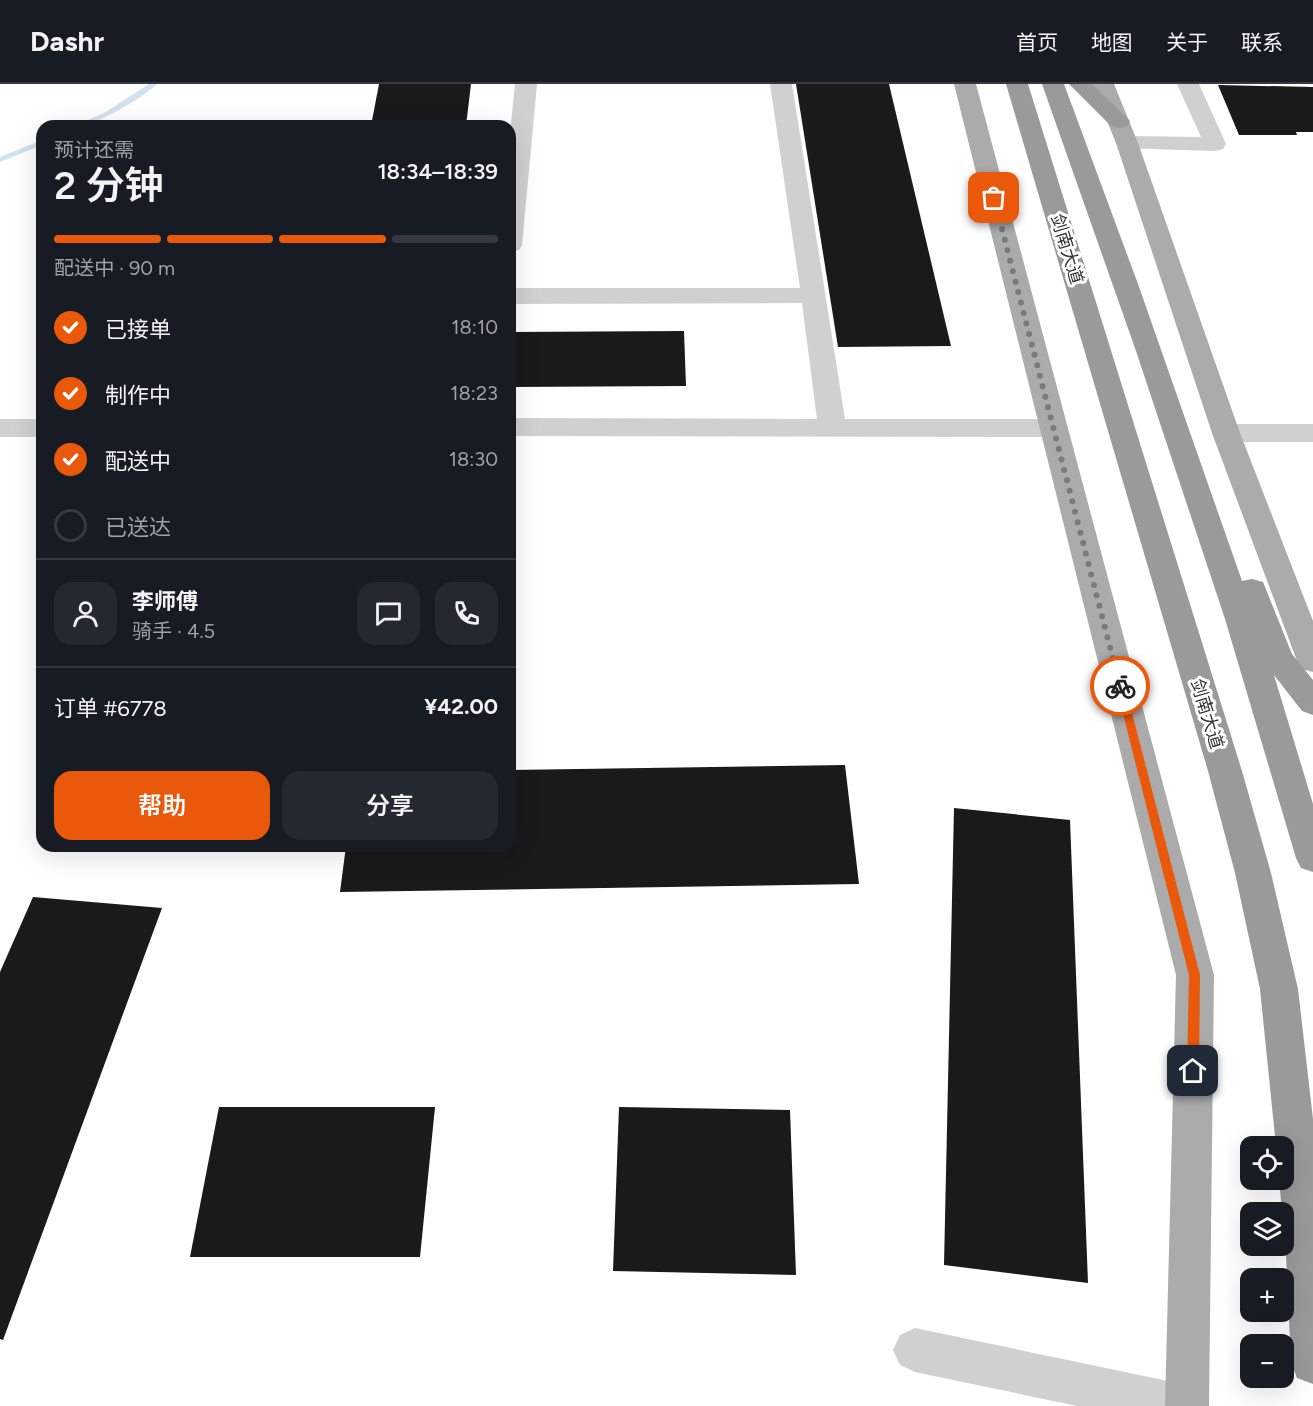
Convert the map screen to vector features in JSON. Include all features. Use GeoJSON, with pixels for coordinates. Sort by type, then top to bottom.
{"type":"FeatureCollection","features":[{"type":"Feature","properties":{"kind":"highway","name":"剑南大道"},"geometry":{"type":"LineString","coordinates":[[1017,84],[1225,771],[1255,885],[1279,989],[1300,1191],[1313,1362]]}},
{"type":"Feature","properties":{"kind":"highway"},"geometry":{"type":"LineString","coordinates":[[1053,84],[1131,295],[1166,406],[1241,621],[1313,858]]}},
{"type":"Feature","properties":{"kind":"highway"},"geometry":{"type":"LineString","coordinates":[[1080,84],[1123,132]]}},
{"type":"Feature","properties":{"kind":"highway"},"geometry":{"type":"LineString","coordinates":[[1166,406],[1229,529],[1278,658],[1313,703]]}},
{"type":"Feature","properties":{"kind":"main road"},"geometry":{"type":"LineString","coordinates":[[965,84],[1195,975],[1187,1406]]}},
{"type":"Feature","properties":{"kind":"main road"},"geometry":{"type":"LineString","coordinates":[[1103,84],[1123,132],[1226,433],[1313,661]]}},
{"type":"Feature","properties":{"kind":"street"},"geometry":{"type":"LineString","coordinates":[[516,185],[526,84]]}},
{"type":"Feature","properties":{"kind":"street"},"geometry":{"type":"LineString","coordinates":[[781,84],[832,426]]}},
{"type":"Feature","properties":{"kind":"street"},"geometry":{"type":"LineString","coordinates":[[1123,132],[1215,144],[1188,84]]}},
{"type":"Feature","properties":{"kind":"street"},"geometry":{"type":"LineString","coordinates":[[516,296],[814,295]]}},
{"type":"Feature","properties":{"kind":"street"},"geometry":{"type":"LineString","coordinates":[[516,427],[1054,428]]}},
{"type":"Feature","properties":{"kind":"street"},"geometry":{"type":"LineString","coordinates":[[0,428],[36,428]]}},
{"type":"Feature","properties":{"kind":"street"},"geometry":{"type":"LineString","coordinates":[[1226,433],[1313,433]]}},
{"type":"Feature","properties":{"kind":"street"},"geometry":{"type":"LineString","coordinates":[[0,446],[36,446]]}},
{"type":"Feature","properties":{"kind":"street"},"geometry":{"type":"LineString","coordinates":[[915,1350],[1182,1406]]}},
{"type":"Feature","properties":{"kind":"building"},"geometry":{"type":"Polygon","coordinates":[[[379,84],[471,84],[467,120],[372,120],[379,84]]]}},
{"type":"Feature","properties":{"kind":"building"},"geometry":{"type":"Polygon","coordinates":[[[796,84],[889,84],[951,346],[838,347],[796,84]]]}},
{"type":"Feature","properties":{"kind":"building"},"geometry":{"type":"Polygon","coordinates":[[[1218,85],[1313,87],[1313,132],[1296,132],[1297,135],[1239,135],[1218,85]]]}},
{"type":"Feature","properties":{"kind":"building"},"geometry":{"type":"Polygon","coordinates":[[[684,331],[686,386],[516,387],[516,332],[684,331]]]}},
{"type":"Feature","properties":{"kind":"building"},"geometry":{"type":"Polygon","coordinates":[[[845,765],[859,884],[340,892],[345,852],[516,852],[516,770],[845,765]]]}},
{"type":"Feature","properties":{"kind":"building"},"geometry":{"type":"Polygon","coordinates":[[[954,808],[1070,820],[1088,1283],[944,1265],[954,808]]]}},
{"type":"Feature","properties":{"kind":"building"},"geometry":{"type":"Polygon","coordinates":[[[33,897],[162,908],[3,1340],[0,1339],[0,972],[33,897]]]}},
{"type":"Feature","properties":{"kind":"building"},"geometry":{"type":"Polygon","coordinates":[[[219,1107],[435,1107],[420,1257],[190,1257],[219,1107]]]}},
{"type":"Feature","properties":{"kind":"building"},"geometry":{"type":"Polygon","coordinates":[[[619,1107],[790,1110],[796,1275],[613,1271],[619,1107]]]}},
{"type":"Feature","properties":{"kind":"waterway"},"geometry":{"type":"LineString","coordinates":[[92,120],[106,114],[154,84]]}},
{"type":"Feature","properties":{"kind":"waterway"},"geometry":{"type":"LineString","coordinates":[[0,160],[36,145]]}},
{"type":"Feature","properties":{"kind":"way so far"},"geometry":{"type":"LineString","coordinates":[[994,198],[1120,686]]}},
{"type":"Feature","properties":{"kind":"route"},"geometry":{"type":"LineString","coordinates":[[1120,686],[1195,975],[1193,1071]]}}]}
